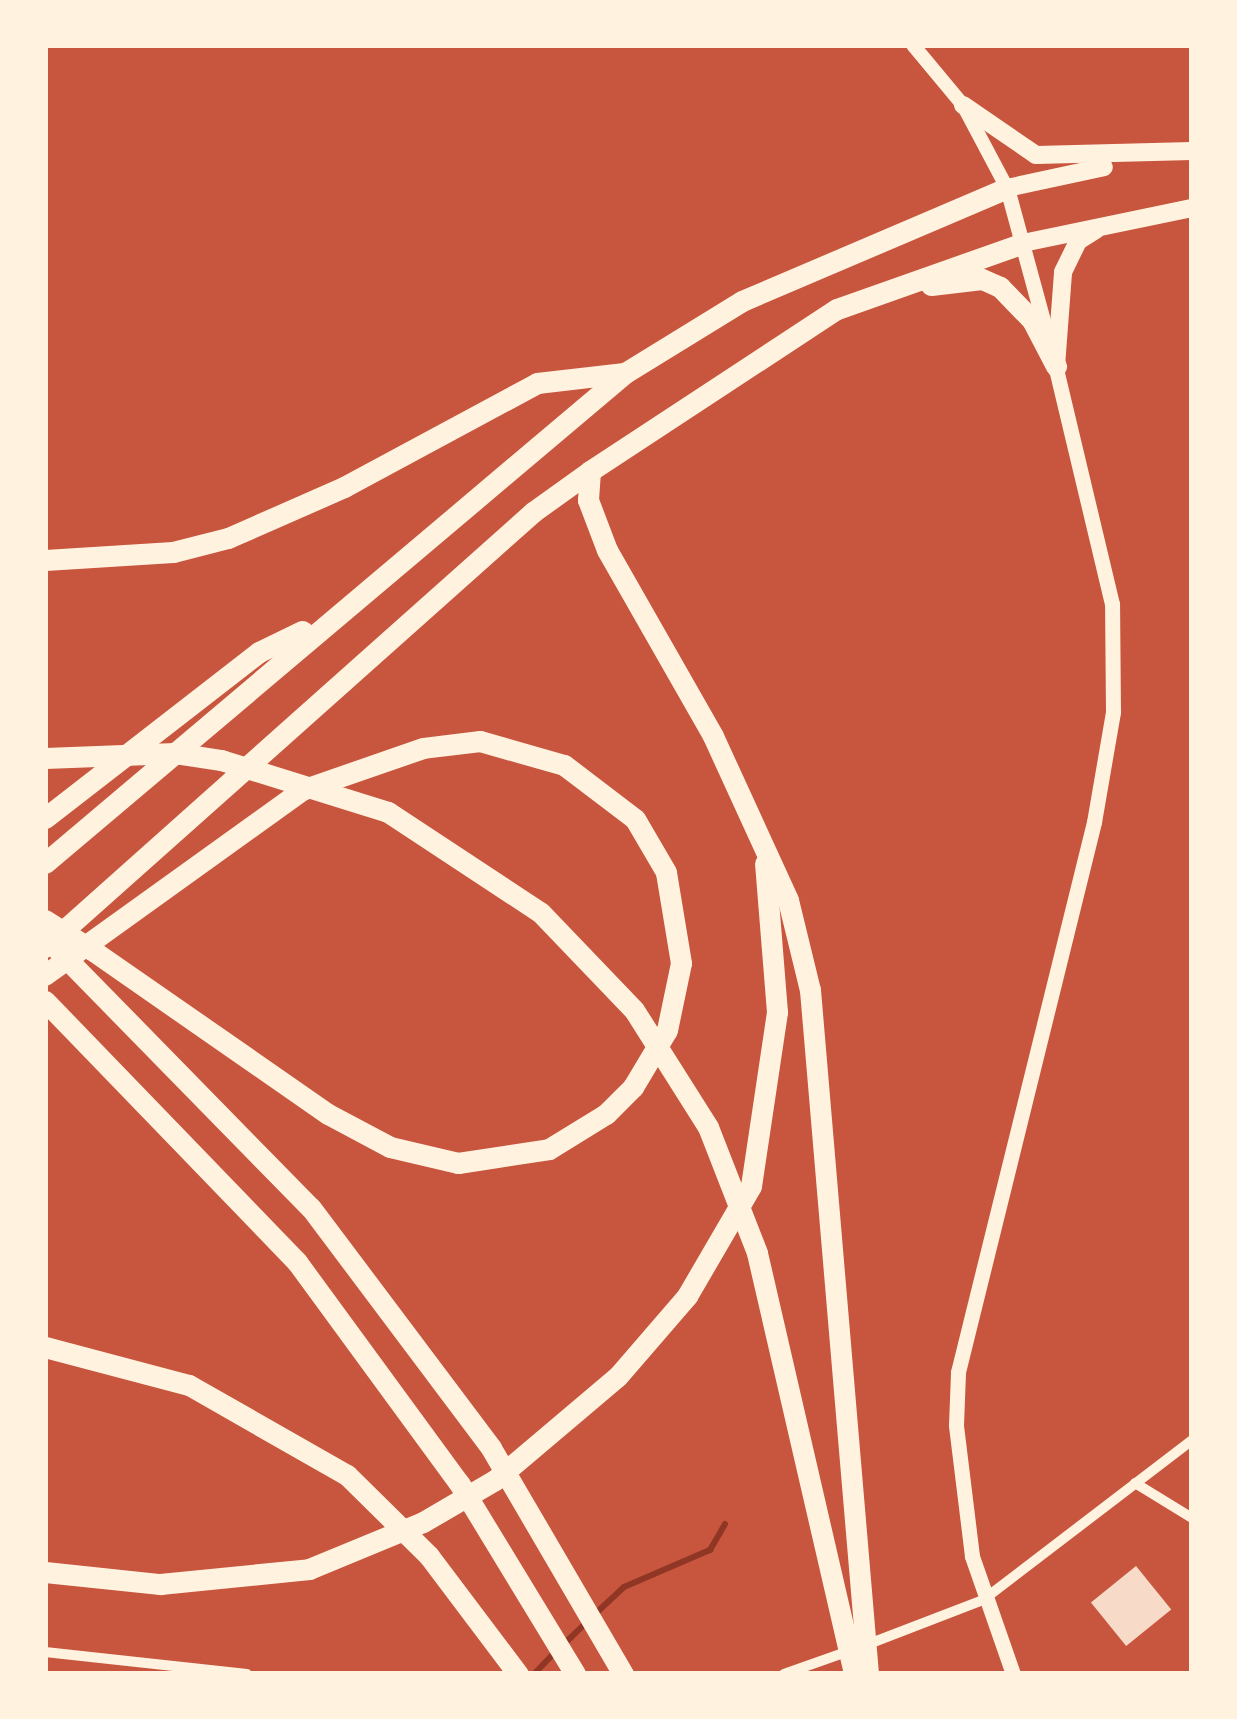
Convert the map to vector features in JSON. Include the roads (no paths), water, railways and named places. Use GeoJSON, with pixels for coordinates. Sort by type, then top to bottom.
{"type":"FeatureCollection","features":[{"type":"Feature","properties":{"kind":"highway"},"geometry":{"type":"LineString","coordinates":[[963,105],[1036,155],[1192,153]]}},
{"type":"Feature","properties":{"kind":"highway"},"geometry":{"type":"LineString","coordinates":[[45,863],[329,617],[625,373],[742,301],[1007,188],[1192,153]]}},
{"type":"Feature","properties":{"kind":"highway"},"geometry":{"type":"LineString","coordinates":[[623,1674],[491,1448],[311,1208],[233,1120],[45,942],[533,512],[837,309],[1023,243],[1192,208]]}},
{"type":"Feature","properties":{"kind":"highway"},"geometry":{"type":"LineString","coordinates":[[1056,366],[1068,256],[1115,221]]}},
{"type":"Feature","properties":{"kind":"highway"},"geometry":{"type":"LineString","coordinates":[[837,309],[982,279],[1017,301],[1056,366]]}},
{"type":"Feature","properties":{"kind":"highway"},"geometry":{"type":"LineString","coordinates":[[45,560],[173,552],[228,538],[344,487],[537,383],[625,373]]}},
{"type":"Feature","properties":{"kind":"highway"},"geometry":{"type":"LineString","coordinates":[[590,471],[588,500],[607,550],[713,736],[764,846],[788,900],[810,990],[868,1674]]}},
{"type":"Feature","properties":{"kind":"highway"},"geometry":{"type":"LineString","coordinates":[[45,818],[259,652],[329,617]]}},
{"type":"Feature","properties":{"kind":"highway"},"geometry":{"type":"LineString","coordinates":[[45,920],[328,1114],[390,1147],[458,1163],[549,1149],[606,1114],[652,1060],[676,999],[676,904],[654,846],[616,800],[564,765],[508,744],[455,742],[302,790],[45,975]]}},
{"type":"Feature","properties":{"kind":"highway"},"geometry":{"type":"LineString","coordinates":[[45,758],[175,753],[348,796],[497,880],[541,913],[621,994],[707,1127],[757,1253],[854,1674]]}},
{"type":"Feature","properties":{"kind":"highway"},"geometry":{"type":"LineString","coordinates":[[45,1572],[160,1584],[309,1569],[423,1522],[495,1480],[618,1376],[687,1296],[751,1186],[777,1012],[764,846]]}},
{"type":"Feature","properties":{"kind":"highway"},"geometry":{"type":"LineString","coordinates":[[45,1001],[296,1262],[446,1464],[575,1674]]}},
{"type":"Feature","properties":{"kind":"highway"},"geometry":{"type":"LineString","coordinates":[[45,1346],[189,1385],[347,1475],[429,1556],[518,1674]]}},
{"type":"Feature","properties":{"kind":"main road"},"geometry":{"type":"LineString","coordinates":[[1007,188],[1056,366],[1112,604],[1113,712],[1094,822],[960,1360],[960,1473],[983,1600],[1013,1674]]}},
{"type":"Feature","properties":{"kind":"street"},"geometry":{"type":"LineString","coordinates":[[913,45],[963,105],[1007,188]]}},
{"type":"Feature","properties":{"kind":"street"},"geometry":{"type":"LineString","coordinates":[[784,1674],[983,1600],[1192,1440]]}},
{"type":"Feature","properties":{"kind":"street"},"geometry":{"type":"LineString","coordinates":[[1135,1483],[1192,1518]]}},
{"type":"Feature","properties":{"kind":"street"},"geometry":{"type":"LineString","coordinates":[[45,1652],[248,1674]]}},
{"type":"Feature","properties":{"kind":"waterway"},"geometry":{"type":"LineString","coordinates":[[594,1615],[624,1587],[710,1550],[725,1524]]}},
{"type":"Feature","properties":{"kind":"waterway"},"geometry":{"type":"LineString","coordinates":[[564,1644],[585,1624]]}},
{"type":"Feature","properties":{"kind":"waterway"},"geometry":{"type":"LineString","coordinates":[[534,1674],[554,1653]]}}]}
